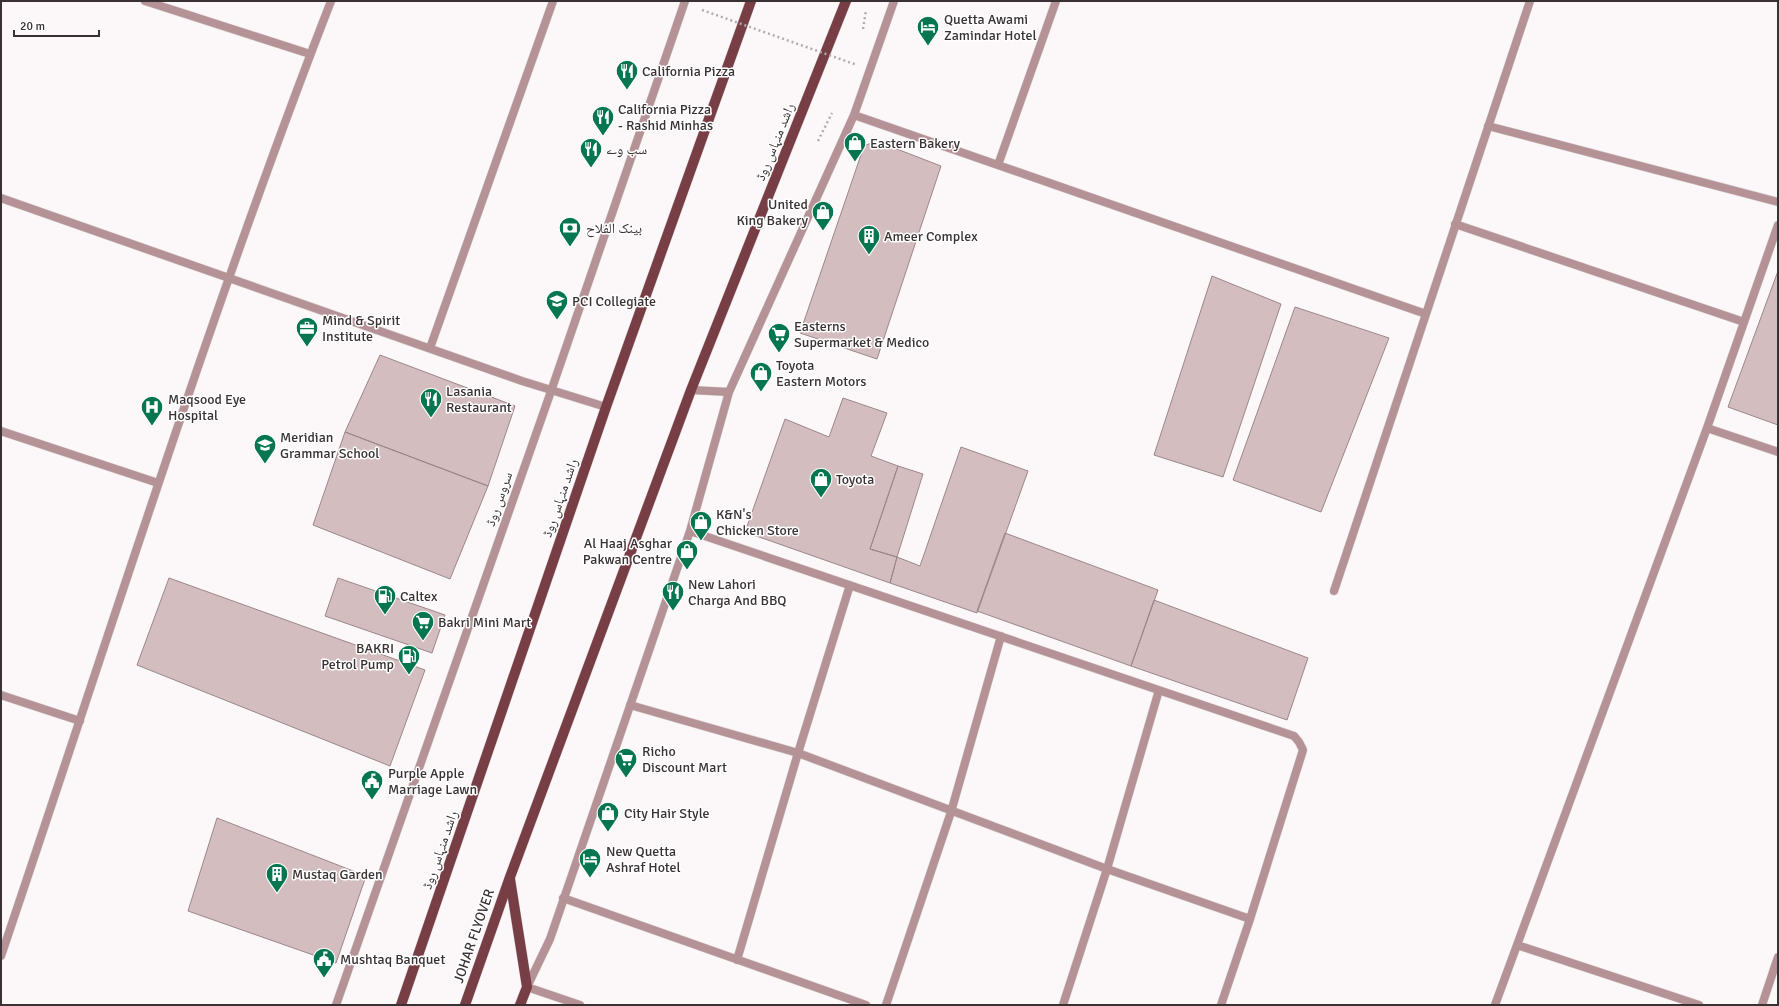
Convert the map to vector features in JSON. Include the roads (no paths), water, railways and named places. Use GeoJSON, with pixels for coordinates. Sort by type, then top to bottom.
{"type":"FeatureCollection","features":[{"type":"Feature","properties":{"kind":"main road","name":"راشد منہاس روڈ"},"geometry":{"type":"LineString","coordinates":[[401,1005],[606,407],[751,1]]}},
{"type":"Feature","properties":{"kind":"main road","name":"راشد منہاس روڈ"},"geometry":{"type":"LineString","coordinates":[[510,877],[691,390],[846,1]]}},
{"type":"Feature","properties":{"kind":"main road"},"geometry":{"type":"LineString","coordinates":[[510,877],[527,987],[520,1005]]}},
{"type":"Feature","properties":{"kind":"main road","name":"JOHAR FLYOVER"},"geometry":{"type":"LineString","coordinates":[[465,1005],[510,877]]}},
{"type":"Feature","properties":{"kind":"street"},"geometry":{"type":"LineString","coordinates":[[145,1],[310,54]]}},
{"type":"Feature","properties":{"kind":"street"},"geometry":{"type":"LineString","coordinates":[[1,956],[228,277],[331,1]]}},
{"type":"Feature","properties":{"kind":"street"},"geometry":{"type":"LineString","coordinates":[[430,348],[553,1]]}},
{"type":"Feature","properties":{"kind":"street","name":"سروس روڈ"},"geometry":{"type":"LineString","coordinates":[[336,1005],[551,391],[685,1]]}},
{"type":"Feature","properties":{"kind":"street"},"geometry":{"type":"LineString","coordinates":[[580,1005],[527,987],[550,940],[563,898],[690,531],[729,392],[854,115],[894,1]]}},
{"type":"Feature","properties":{"kind":"street"},"geometry":{"type":"LineString","coordinates":[[998,165],[1056,1]]}},
{"type":"Feature","properties":{"kind":"street"},"geometry":{"type":"LineString","coordinates":[[1334,591],[1530,1]]}},
{"type":"Feature","properties":{"kind":"street"},"geometry":{"type":"LineString","coordinates":[[854,115],[1426,314]]}},
{"type":"Feature","properties":{"kind":"street"},"geometry":{"type":"LineString","coordinates":[[1488,126],[1778,202]]}},
{"type":"Feature","properties":{"kind":"street"},"geometry":{"type":"LineString","coordinates":[[1,198],[551,391],[606,407]]}},
{"type":"Feature","properties":{"kind":"street"},"geometry":{"type":"LineString","coordinates":[[1456,224],[1744,322]]}},
{"type":"Feature","properties":{"kind":"street"},"geometry":{"type":"LineString","coordinates":[[1495,1005],[1707,428],[1778,225]]}},
{"type":"Feature","properties":{"kind":"street"},"geometry":{"type":"LineString","coordinates":[[691,390],[729,392]]}},
{"type":"Feature","properties":{"kind":"street"},"geometry":{"type":"LineString","coordinates":[[1707,428],[1778,452]]}},
{"type":"Feature","properties":{"kind":"street"},"geometry":{"type":"LineString","coordinates":[[1,431],[158,483]]}},
{"type":"Feature","properties":{"kind":"street"},"geometry":{"type":"LineString","coordinates":[[690,531],[1294,736],[1303,750],[1250,919],[1221,1005]]}},
{"type":"Feature","properties":{"kind":"street"},"geometry":{"type":"LineString","coordinates":[[737,960],[798,753],[850,585]]}},
{"type":"Feature","properties":{"kind":"street"},"geometry":{"type":"LineString","coordinates":[[886,1005],[951,812],[1001,636]]}},
{"type":"Feature","properties":{"kind":"street"},"geometry":{"type":"LineString","coordinates":[[1063,1005],[1107,869],[1159,690]]}},
{"type":"Feature","properties":{"kind":"street"},"geometry":{"type":"LineString","coordinates":[[1,695],[80,721]]}},
{"type":"Feature","properties":{"kind":"street"},"geometry":{"type":"LineString","coordinates":[[630,705],[798,753],[951,812],[1250,919]]}},
{"type":"Feature","properties":{"kind":"street"},"geometry":{"type":"LineString","coordinates":[[563,898],[866,1005]]}},
{"type":"Feature","properties":{"kind":"street"},"geometry":{"type":"LineString","coordinates":[[1517,944],[1699,1005]]}},
{"type":"Feature","properties":{"kind":"street"},"geometry":{"type":"LineString","coordinates":[[1762,1005],[1778,957]]}},
{"type":"Feature","properties":{"kind":"place","name":"Quetta Awami Zamindar Hotel"},"geometry":{"type":"Point","coordinates":[928,46]}},
{"type":"Feature","properties":{"kind":"place","name":"California Pizza"},"geometry":{"type":"Point","coordinates":[627,90]}},
{"type":"Feature","properties":{"kind":"place","name":"California Pizza - Rashid Minhas"},"geometry":{"type":"Point","coordinates":[603,136]}},
{"type":"Feature","properties":{"kind":"place","name":"Eastern Bakery"},"geometry":{"type":"Point","coordinates":[855,162]}},
{"type":"Feature","properties":{"kind":"place","name":"سب وے"},"geometry":{"type":"Point","coordinates":[591,168]}},
{"type":"Feature","properties":{"kind":"place","name":"United King Bakery"},"geometry":{"type":"Point","coordinates":[823,232]}},
{"type":"Feature","properties":{"kind":"place","name":"بینک الفلاح"},"geometry":{"type":"Point","coordinates":[570,248]}},
{"type":"Feature","properties":{"kind":"place","name":"Ameer Complex"},"geometry":{"type":"Point","coordinates":[869,256]}},
{"type":"Feature","properties":{"kind":"place","name":"PCI Collegiate"},"geometry":{"type":"Point","coordinates":[557,320]}},
{"type":"Feature","properties":{"kind":"place","name":"Mind & Spirit Institute"},"geometry":{"type":"Point","coordinates":[307,348]}},
{"type":"Feature","properties":{"kind":"place","name":"Easterns Supermarket & Medico"},"geometry":{"type":"Point","coordinates":[779,354]}},
{"type":"Feature","properties":{"kind":"place","name":"Toyota Eastern Motors"},"geometry":{"type":"Point","coordinates":[761,392]}},
{"type":"Feature","properties":{"kind":"place","name":"Lasania Restaurant"},"geometry":{"type":"Point","coordinates":[431,418]}},
{"type":"Feature","properties":{"kind":"place","name":"Maqsood Eye Hospital"},"geometry":{"type":"Point","coordinates":[152,426]}},
{"type":"Feature","properties":{"kind":"place","name":"Meridian Grammar School"},"geometry":{"type":"Point","coordinates":[265,464]}},
{"type":"Feature","properties":{"kind":"place","name":"Toyota"},"geometry":{"type":"Point","coordinates":[821,498]}},
{"type":"Feature","properties":{"kind":"place","name":"K&N's Chicken Store"},"geometry":{"type":"Point","coordinates":[701,542]}},
{"type":"Feature","properties":{"kind":"place","name":"Al Haaj Asghar Pakwan Centre"},"geometry":{"type":"Point","coordinates":[687,570]}},
{"type":"Feature","properties":{"kind":"place","name":"New Lahori Charga And BBQ"},"geometry":{"type":"Point","coordinates":[673,612]}},
{"type":"Feature","properties":{"kind":"place","name":"Caltex"},"geometry":{"type":"Point","coordinates":[385,616]}},
{"type":"Feature","properties":{"kind":"place","name":"Bakri Mini Mart"},"geometry":{"type":"Point","coordinates":[423,642]}},
{"type":"Feature","properties":{"kind":"place","name":"BAKRI Petrol Pump"},"geometry":{"type":"Point","coordinates":[409,676]}},
{"type":"Feature","properties":{"kind":"place","name":"Richo Discount Mart"},"geometry":{"type":"Point","coordinates":[626,778]}},
{"type":"Feature","properties":{"kind":"place","name":"Purple Apple Marriage Lawn"},"geometry":{"type":"Point","coordinates":[372,800]}},
{"type":"Feature","properties":{"kind":"place","name":"City Hair Style"},"geometry":{"type":"Point","coordinates":[608,832]}},
{"type":"Feature","properties":{"kind":"place","name":"New Quetta Ashraf Hotel"},"geometry":{"type":"Point","coordinates":[590,878]}},
{"type":"Feature","properties":{"kind":"place","name":"Mustaq Garden"},"geometry":{"type":"Point","coordinates":[277,894]}},
{"type":"Feature","properties":{"kind":"place","name":"Mushtaq Banquet"},"geometry":{"type":"Point","coordinates":[324,978]}}]}
